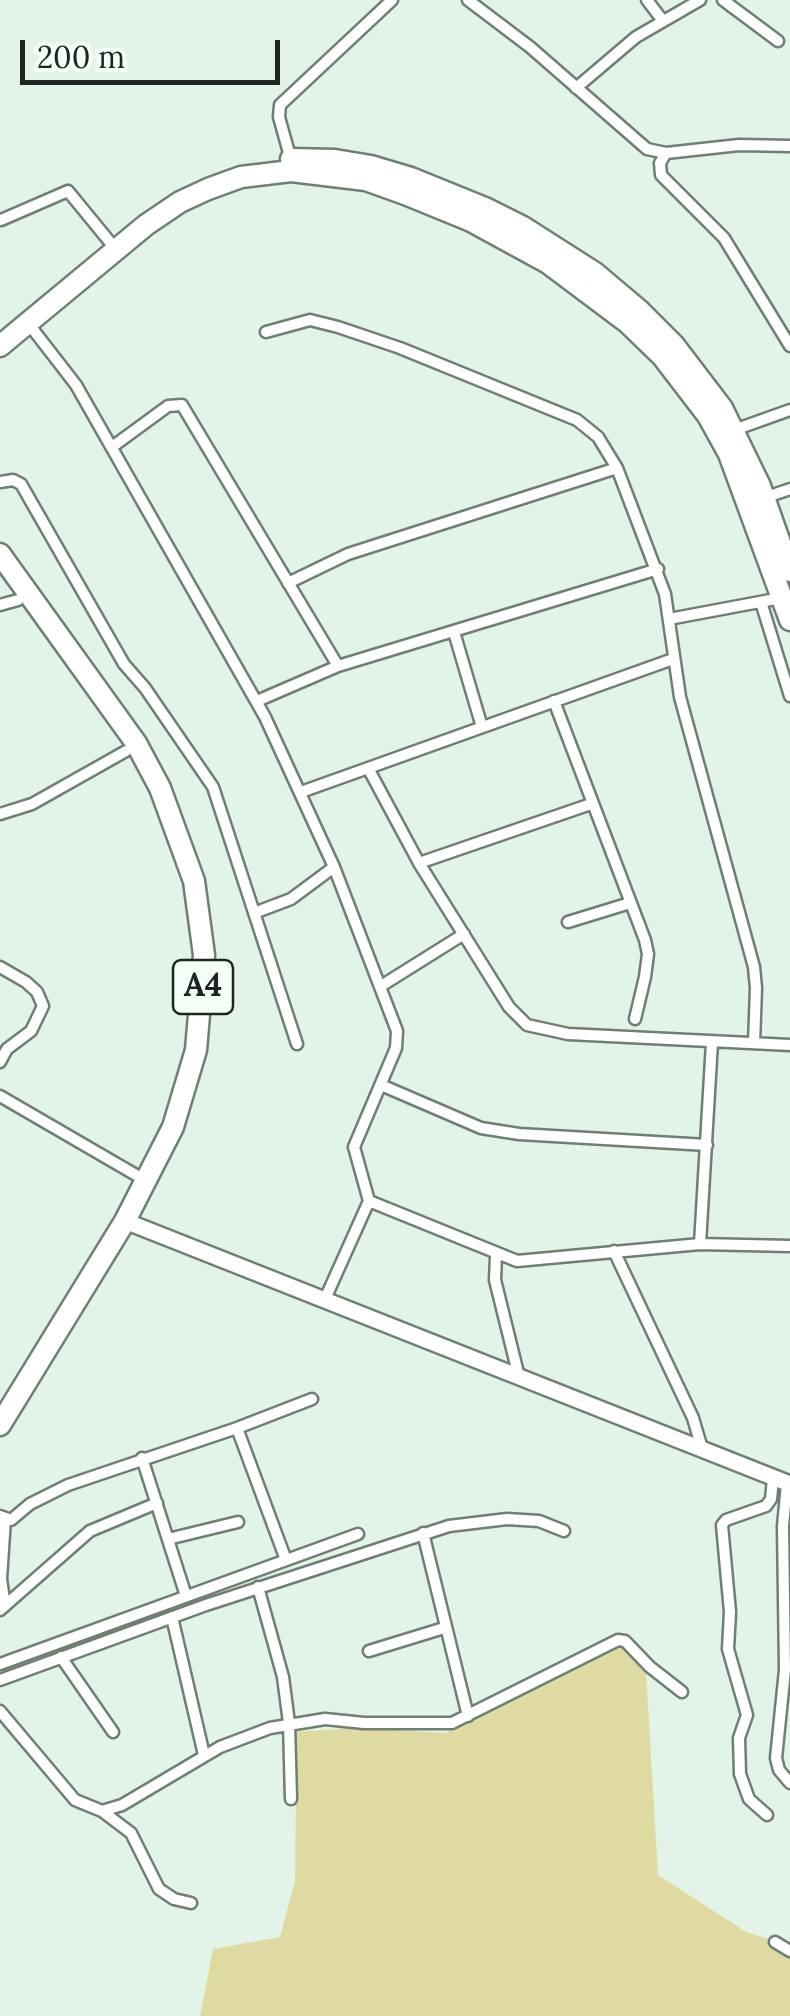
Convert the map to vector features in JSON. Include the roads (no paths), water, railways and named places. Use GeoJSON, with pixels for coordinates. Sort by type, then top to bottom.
{"type":"FeatureCollection","features":[{"type":"Feature","properties":{"kind":"highway"},"geometry":{"type":"LineString","coordinates":[[0,346],[120,246],[180,202],[241,177],[291,165]]}},
{"type":"Feature","properties":{"kind":"highway"},"geometry":{"type":"LineString","coordinates":[[0,332],[153,207],[209,178],[240,167],[371,166],[410,178],[504,218],[559,248],[608,284],[674,345],[702,380],[735,443],[790,571]]}},
{"type":"Feature","properties":{"kind":"highway"},"geometry":{"type":"LineString","coordinates":[[333,167],[471,221],[514,242],[583,287],[662,356],[708,416],[735,443]]}},
{"type":"Feature","properties":{"kind":"highway"},"geometry":{"type":"LineString","coordinates":[[471,221],[504,218]]}},
{"type":"Feature","properties":{"kind":"highway"},"geometry":{"type":"LineString","coordinates":[[583,287],[608,284]]}},
{"type":"Feature","properties":{"kind":"highway"},"geometry":{"type":"LineString","coordinates":[[757,500],[790,620]]}},
{"type":"Feature","properties":{"kind":"highway","name":"A4"},"geometry":{"type":"LineString","coordinates":[[0,554],[136,743],[160,788],[194,881],[204,954],[196,1050],[173,1127],[125,1221],[0,1426]]}},
{"type":"Feature","properties":{"kind":"highway","name":"A4"},"geometry":{"type":"LineString","coordinates":[[0,574],[9,602],[82,684],[126,751],[156,807],[175,859],[189,931],[192,990],[181,1066],[164,1118],[136,1175],[0,1403]]}},
{"type":"Feature","properties":{"kind":"street"},"geometry":{"type":"LineString","coordinates":[[291,165],[279,117],[280,105],[392,0]]}},
{"type":"Feature","properties":{"kind":"street"},"geometry":{"type":"LineString","coordinates":[[468,0],[530,47],[647,149],[666,152],[740,145],[790,146]]}},
{"type":"Feature","properties":{"kind":"street"},"geometry":{"type":"LineString","coordinates":[[647,0],[663,21]]}},
{"type":"Feature","properties":{"kind":"street"},"geometry":{"type":"LineString","coordinates":[[576,88],[636,37],[700,0]]}},
{"type":"Feature","properties":{"kind":"street"},"geometry":{"type":"LineString","coordinates":[[724,0],[778,41]]}},
{"type":"Feature","properties":{"kind":"street"},"geometry":{"type":"LineString","coordinates":[[666,152],[660,163],[661,175],[724,238],[790,346]]}},
{"type":"Feature","properties":{"kind":"street"},"geometry":{"type":"LineString","coordinates":[[1,220],[68,190],[109,242]]}},
{"type":"Feature","properties":{"kind":"street"},"geometry":{"type":"LineString","coordinates":[[266,332],[310,320],[400,348],[577,420],[598,437],[617,468],[658,569],[673,659],[754,967],[754,1043]]}},
{"type":"Feature","properties":{"kind":"street"},"geometry":{"type":"LineString","coordinates":[[27,322],[76,385],[256,701],[334,867],[398,1039],[354,1148],[369,1201],[325,1300]]}},
{"type":"Feature","properties":{"kind":"street"},"geometry":{"type":"LineString","coordinates":[[112,447],[168,406],[182,406],[338,666]]}},
{"type":"Feature","properties":{"kind":"street"},"geometry":{"type":"LineString","coordinates":[[735,443],[790,410]]}},
{"type":"Feature","properties":{"kind":"street"},"geometry":{"type":"LineString","coordinates":[[288,583],[348,554],[617,468]]}},
{"type":"Feature","properties":{"kind":"street"},"geometry":{"type":"LineString","coordinates":[[0,482],[14,480],[21,484],[124,664],[207,777],[219,802],[297,1044]]}},
{"type":"Feature","properties":{"kind":"street"},"geometry":{"type":"LineString","coordinates":[[757,500],[790,489]]}},
{"type":"Feature","properties":{"kind":"street"},"geometry":{"type":"LineString","coordinates":[[256,701],[338,666],[658,569]]}},
{"type":"Feature","properties":{"kind":"street"},"geometry":{"type":"LineString","coordinates":[[669,619],[786,597]]}},
{"type":"Feature","properties":{"kind":"street"},"geometry":{"type":"LineString","coordinates":[[760,602],[790,696]]}},
{"type":"Feature","properties":{"kind":"street"},"geometry":{"type":"LineString","coordinates":[[454,632],[482,727]]}},
{"type":"Feature","properties":{"kind":"street"},"geometry":{"type":"LineString","coordinates":[[301,792],[673,659]]}},
{"type":"Feature","properties":{"kind":"street"},"geometry":{"type":"LineString","coordinates":[[554,702],[648,954],[635,1019]]}},
{"type":"Feature","properties":{"kind":"street"},"geometry":{"type":"LineString","coordinates":[[0,814],[32,804],[126,751]]}},
{"type":"Feature","properties":{"kind":"street"},"geometry":{"type":"LineString","coordinates":[[368,768],[419,862],[509,1007],[527,1024],[568,1034],[790,1045]]}},
{"type":"Feature","properties":{"kind":"street"},"geometry":{"type":"LineString","coordinates":[[419,862],[591,804]]}},
{"type":"Feature","properties":{"kind":"street"},"geometry":{"type":"LineString","coordinates":[[254,913],[296,896],[334,867]]}},
{"type":"Feature","properties":{"kind":"street"},"geometry":{"type":"LineString","coordinates":[[568,922],[630,903]]}},
{"type":"Feature","properties":{"kind":"street"},"geometry":{"type":"LineString","coordinates":[[381,986],[464,934]]}},
{"type":"Feature","properties":{"kind":"street"},"geometry":{"type":"LineString","coordinates":[[0,967],[26,982],[37,992],[43,1006],[31,1031],[7,1049],[0,1062]]}},
{"type":"Feature","properties":{"kind":"street"},"geometry":{"type":"LineString","coordinates":[[700,1244],[712,1042]]}},
{"type":"Feature","properties":{"kind":"street"},"geometry":{"type":"LineString","coordinates":[[381,1084],[481,1128],[519,1134],[707,1145]]}},
{"type":"Feature","properties":{"kind":"street"},"geometry":{"type":"LineString","coordinates":[[0,1096],[136,1175]]}},
{"type":"Feature","properties":{"kind":"street"},"geometry":{"type":"LineString","coordinates":[[369,1201],[496,1255],[530,1261],[700,1244],[790,1246]]}},
{"type":"Feature","properties":{"kind":"street"},"geometry":{"type":"LineString","coordinates":[[125,1221],[784,1482]]}},
{"type":"Feature","properties":{"kind":"street"},"geometry":{"type":"LineString","coordinates":[[614,1251],[693,1418],[703,1452]]}},
{"type":"Feature","properties":{"kind":"street"},"geometry":{"type":"LineString","coordinates":[[496,1255],[495,1280],[519,1378]]}},
{"type":"Feature","properties":{"kind":"street"},"geometry":{"type":"LineString","coordinates":[[2,1608],[3,1517],[14,1518],[54,1491],[312,1399]]}},
{"type":"Feature","properties":{"kind":"street"},"geometry":{"type":"LineString","coordinates":[[238,1428],[286,1560]]}},
{"type":"Feature","properties":{"kind":"street"},"geometry":{"type":"LineString","coordinates":[[142,1458],[186,1596]]}},
{"type":"Feature","properties":{"kind":"street"},"geometry":{"type":"LineString","coordinates":[[784,1482],[785,1727],[776,1764],[790,1783]]}},
{"type":"Feature","properties":{"kind":"street"},"geometry":{"type":"LineString","coordinates":[[767,1815],[749,1799],[740,1774],[738,1738],[747,1715],[728,1649],[730,1612],[722,1525],[726,1520],[766,1506],[784,1482]]}},
{"type":"Feature","properties":{"kind":"street"},"geometry":{"type":"LineString","coordinates":[[2,1608],[90,1531],[157,1503]]}},
{"type":"Feature","properties":{"kind":"street"},"geometry":{"type":"LineString","coordinates":[[0,1680],[258,1587],[423,1533],[507,1519],[538,1521],[564,1530]]}},
{"type":"Feature","properties":{"kind":"street"},"geometry":{"type":"LineString","coordinates":[[168,1539],[238,1522]]}},
{"type":"Feature","properties":{"kind":"street"},"geometry":{"type":"LineString","coordinates":[[423,1533],[468,1716]]}},
{"type":"Feature","properties":{"kind":"street"},"geometry":{"type":"LineString","coordinates":[[0,1664],[358,1534]]}},
{"type":"Feature","properties":{"kind":"street"},"geometry":{"type":"LineString","coordinates":[[258,1587],[283,1677],[291,1799]]}},
{"type":"Feature","properties":{"kind":"street"},"geometry":{"type":"LineString","coordinates":[[172,1617],[204,1756]]}},
{"type":"Feature","properties":{"kind":"street"},"geometry":{"type":"LineString","coordinates":[[370,1651],[444,1628]]}},
{"type":"Feature","properties":{"kind":"street"},"geometry":{"type":"LineString","coordinates":[[102,1812],[122,1805],[204,1756],[251,1734],[325,1718],[364,1723],[445,1724],[618,1640],[625,1641],[682,1692]]}},
{"type":"Feature","properties":{"kind":"street"},"geometry":{"type":"LineString","coordinates":[[61,1657],[113,1732]]}},
{"type":"Feature","properties":{"kind":"street"},"geometry":{"type":"LineString","coordinates":[[0,1711],[75,1800],[119,1821],[137,1841],[159,1889],[174,1899],[191,1903]]}},
{"type":"Feature","properties":{"kind":"street"},"geometry":{"type":"LineString","coordinates":[[775,1942],[790,1951]]}}]}
